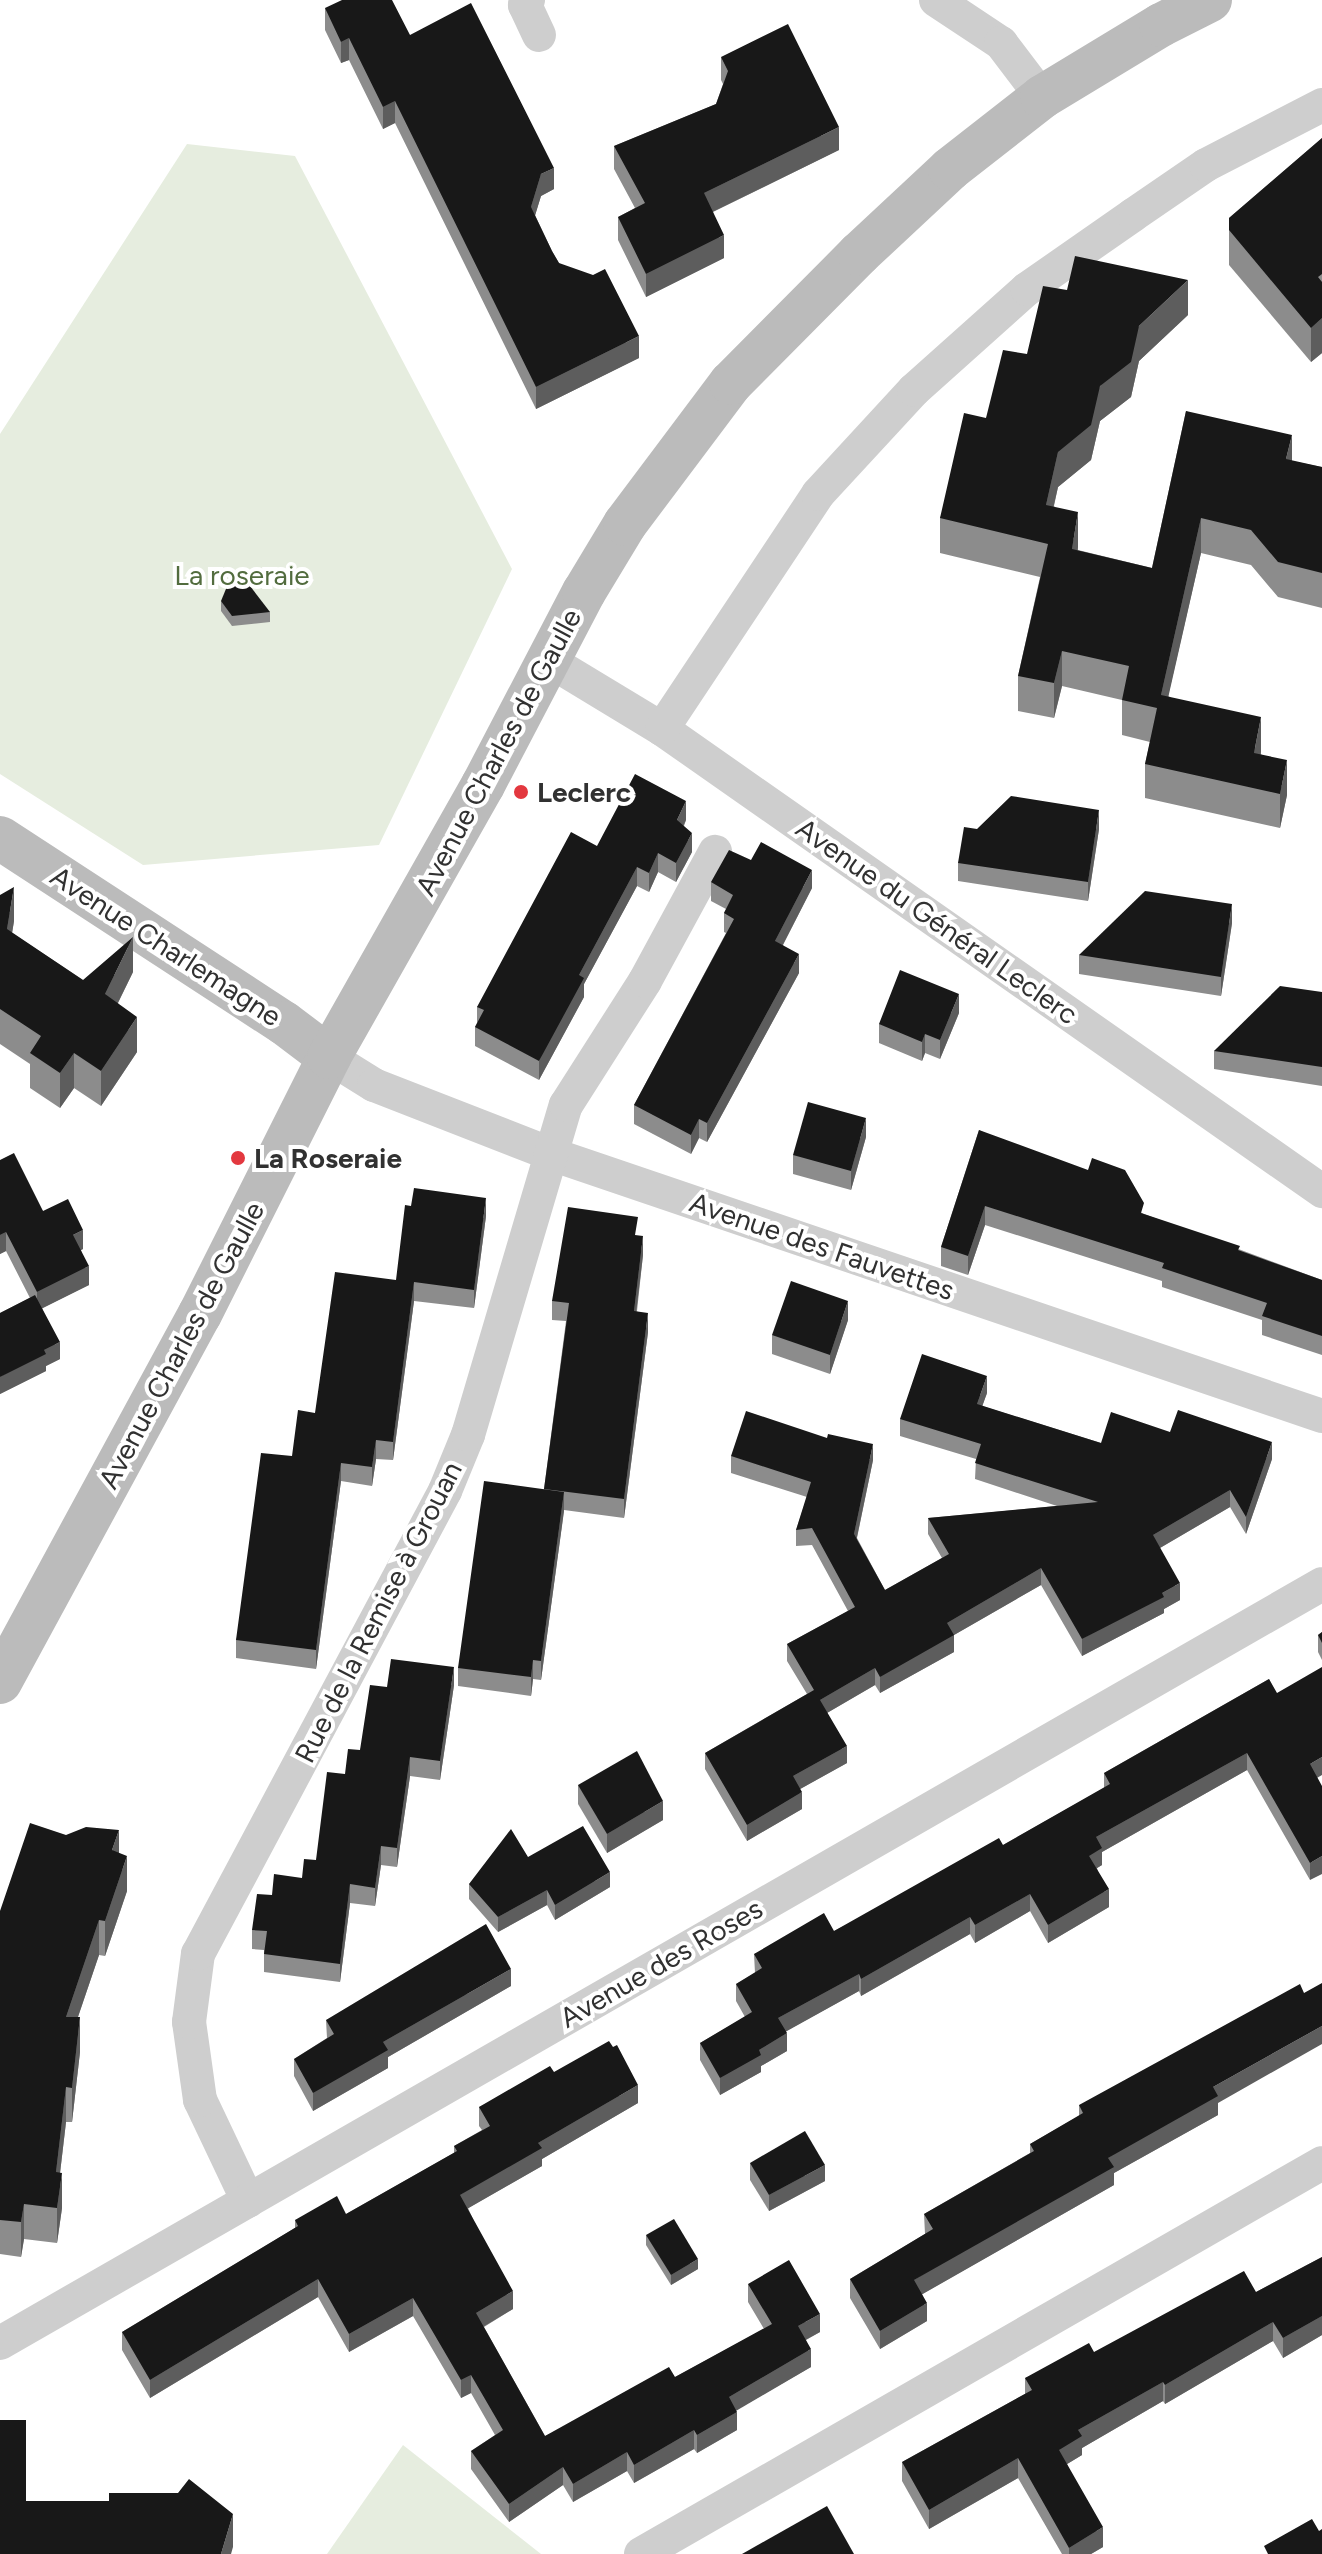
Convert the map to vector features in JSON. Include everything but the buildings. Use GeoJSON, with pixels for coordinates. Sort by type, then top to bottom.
{"type":"FeatureCollection","features":[{"type":"Feature","properties":{"kind":"street"},"geometry":{"type":"LineString","coordinates":[[528,0],[525,5],[539,35]]}},
{"type":"Feature","properties":{"kind":"street"},"geometry":{"type":"LineString","coordinates":[[936,0],[1001,43],[1042,97]]}},
{"type":"Feature","properties":{"kind":"street","name":"Avenue Charles de Gaulle"},"geometry":{"type":"LineString","coordinates":[[0,1682],[200,1314],[329,1057],[483,785],[548,660],[625,524],[731,383],[859,254],[950,169],[1042,97],[1161,25],[1210,0]]}},
{"type":"Feature","properties":{"kind":"street"},"geometry":{"type":"LineString","coordinates":[[662,729],[818,494],[914,390],[1027,289],[1206,165],[1322,105]]}},
{"type":"Feature","properties":{"kind":"street","name":"Avenue du Général Leclerc"},"geometry":{"type":"LineString","coordinates":[[548,660],[662,729],[1322,1191]]}},
{"type":"Feature","properties":{"kind":"street","name":"Avenue Charlemagne"},"geometry":{"type":"LineString","coordinates":[[0,838],[284,1023],[329,1057]]}},
{"type":"Feature","properties":{"kind":"street","name":"Rue de la Remise à Grouan"},"geometry":{"type":"LineString","coordinates":[[248,2201],[200,2100],[189,2022],[198,1954],[445,1491],[468,1435],[566,1105],[645,981],[715,852]]}},
{"type":"Feature","properties":{"kind":"street","name":"Avenue des Fauvettes"},"geometry":{"type":"LineString","coordinates":[[329,1057],[374,1085],[551,1154],[1322,1416]]}},
{"type":"Feature","properties":{"kind":"street","name":"Avenue des Roses"},"geometry":{"type":"LineString","coordinates":[[0,2343],[1322,1584]]}},
{"type":"Feature","properties":{"kind":"street"},"geometry":{"type":"LineString","coordinates":[[641,2554],[1322,2163]]}},
{"type":"Feature","properties":{"kind":"green space","name":"La roseraie"},"geometry":{"type":"Polygon","coordinates":[[[187,144],[295,156],[512,569],[379,845],[143,865],[0,774],[0,434],[187,144]]]}},
{"type":"Feature","properties":{"kind":"green space"},"geometry":{"type":"Polygon","coordinates":[[[403,2445],[541,2554],[327,2554],[403,2445]]]}},
{"type":"Feature","properties":{"kind":"place","name":"Leclerc"},"geometry":{"type":"Point","coordinates":[521,792]}},
{"type":"Feature","properties":{"kind":"place","name":"La Roseraie"},"geometry":{"type":"Point","coordinates":[238,1158]}}]}
